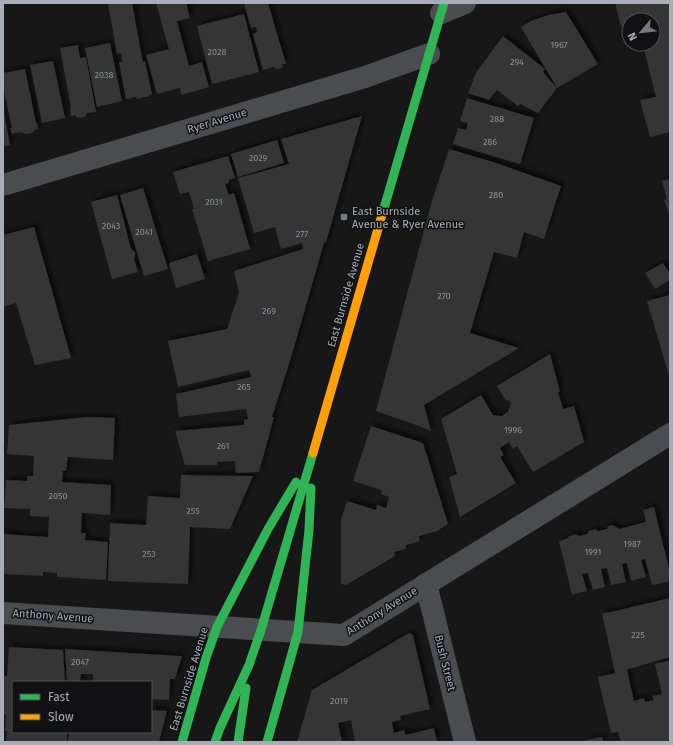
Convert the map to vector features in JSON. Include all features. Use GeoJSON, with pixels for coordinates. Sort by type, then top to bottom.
{"type":"FeatureCollection","features":[{"type":"Feature","properties":{"kind":"main road","name":"East Burnside Avenue"},"geometry":{"type":"LineString","coordinates":[[216,742],[220,728],[249,665],[260,630],[443,8]]}},
{"type":"Feature","properties":{"kind":"main road","name":"East Burnside Avenue"},"geometry":{"type":"LineString","coordinates":[[182,742],[206,658],[217,627],[268,529],[312,455]]}},
{"type":"Feature","properties":{"kind":"main road","name":"East Burnside Avenue"},"geometry":{"type":"LineString","coordinates":[[267,742],[298,632],[309,530],[312,455]]}},
{"type":"Feature","properties":{"kind":"main road","name":"East Burnside Avenue"},"geometry":{"type":"LineString","coordinates":[[238,742],[249,665]]}},
{"type":"Feature","properties":{"kind":"street"},"geometry":{"type":"LineString","coordinates":[[443,8],[465,3]]}},
{"type":"Feature","properties":{"kind":"street","name":"Ryer Avenue"},"geometry":{"type":"LineString","coordinates":[[3,185],[365,77],[429,54]]}},
{"type":"Feature","properties":{"kind":"street","name":"Anthony Avenue"},"geometry":{"type":"LineString","coordinates":[[3,613],[344,635],[670,436]]}},
{"type":"Feature","properties":{"kind":"street","name":"Bush Street"},"geometry":{"type":"LineString","coordinates":[[426,584],[465,742]]}},
{"type":"Feature","properties":{"kind":"building"},"geometry":{"type":"Polygon","coordinates":[[[132,3],[143,62],[145,61],[152,94],[150,96],[137,99],[136,97],[126,99],[119,62],[122,62],[121,53],[117,54],[108,4],[132,3]]]}},
{"type":"Feature","properties":{"kind":"building"},"geometry":{"type":"Polygon","coordinates":[[[156,3],[186,3],[190,18],[177,21],[189,66],[202,62],[209,87],[181,95],[180,88],[157,94],[146,55],[169,49],[156,3]]]}},
{"type":"Feature","properties":{"kind":"building"},"geometry":{"type":"Polygon","coordinates":[[[244,3],[268,3],[286,64],[283,64],[282,68],[277,69],[273,67],[263,70],[253,34],[257,32],[256,27],[251,28],[244,3]]]}},
{"type":"Feature","properties":{"kind":"building"},"geometry":{"type":"Polygon","coordinates":[[[615,3],[670,3],[670,132],[650,137],[640,100],[656,97],[645,52],[661,52],[661,12],[621,12],[621,26],[615,3]]]}},
{"type":"Feature","properties":{"kind":"building"},"geometry":{"type":"Polygon","coordinates":[[[566,12],[598,64],[557,88],[521,27],[531,21],[548,15],[566,12]]]}},
{"type":"Feature","properties":{"kind":"building"},"geometry":{"type":"Polygon","coordinates":[[[244,14],[259,72],[212,84],[197,26],[244,14]]]}},
{"type":"Feature","properties":{"kind":"building"},"geometry":{"type":"Polygon","coordinates":[[[503,36],[545,69],[543,72],[557,88],[538,113],[520,104],[518,106],[497,90],[489,100],[468,93],[477,71],[503,36]]]}},
{"type":"Feature","properties":{"kind":"building"},"geometry":{"type":"Polygon","coordinates":[[[110,43],[122,101],[97,107],[85,48],[110,43]]]}},
{"type":"Feature","properties":{"kind":"building"},"geometry":{"type":"Polygon","coordinates":[[[78,45],[80,58],[86,57],[96,112],[87,113],[85,117],[78,118],[75,115],[71,116],[71,108],[60,48],[78,45]]]}},
{"type":"Feature","properties":{"kind":"building"},"geometry":{"type":"Polygon","coordinates":[[[53,61],[65,118],[42,123],[30,65],[53,61]]]}},
{"type":"Feature","properties":{"kind":"building"},"geometry":{"type":"Polygon","coordinates":[[[25,69],[38,129],[32,133],[26,134],[21,132],[12,134],[3,86],[3,73],[25,69]]]}},
{"type":"Feature","properties":{"kind":"building"},"geometry":{"type":"Polygon","coordinates":[[[467,98],[534,118],[520,164],[453,144],[458,128],[466,130],[468,123],[460,121],[467,98]]]}},
{"type":"Feature","properties":{"kind":"building"},"geometry":{"type":"Polygon","coordinates":[[[3,112],[10,145],[3,146],[3,112]]]}},
{"type":"Feature","properties":{"kind":"building"},"geometry":{"type":"Polygon","coordinates":[[[362,116],[326,242],[324,243],[290,361],[272,417],[274,417],[259,472],[236,473],[235,461],[217,462],[217,465],[185,465],[175,431],[244,425],[244,420],[248,419],[246,409],[179,417],[176,394],[251,377],[249,370],[178,387],[168,341],[227,329],[239,293],[234,271],[303,249],[302,243],[281,249],[275,227],[254,233],[238,178],[289,164],[281,139],[362,116]]]}},
{"type":"Feature","properties":{"kind":"building"},"geometry":{"type":"Polygon","coordinates":[[[277,140],[284,163],[238,177],[231,154],[277,140]]]}},
{"type":"Feature","properties":{"kind":"building"},"geometry":{"type":"Polygon","coordinates":[[[449,149],[496,163],[561,186],[544,239],[524,232],[517,258],[494,252],[470,333],[519,348],[424,405],[431,431],[376,411],[431,204],[449,149]]]}},
{"type":"Feature","properties":{"kind":"building"},"geometry":{"type":"Polygon","coordinates":[[[228,156],[235,178],[229,180],[229,183],[225,184],[229,195],[234,193],[250,249],[208,261],[192,209],[194,209],[189,192],[180,194],[173,172],[228,156]]]}},
{"type":"Feature","properties":{"kind":"building"},"geometry":{"type":"Polygon","coordinates":[[[670,179],[670,217],[664,200],[667,199],[662,181],[670,179]]]}},
{"type":"Feature","properties":{"kind":"building"},"geometry":{"type":"Polygon","coordinates":[[[143,188],[168,269],[144,276],[120,195],[143,188]]]}},
{"type":"Feature","properties":{"kind":"building"},"geometry":{"type":"Polygon","coordinates":[[[117,195],[131,249],[135,252],[134,259],[138,272],[112,279],[91,202],[117,195]]]}},
{"type":"Feature","properties":{"kind":"building"},"geometry":{"type":"Polygon","coordinates":[[[34,227],[71,358],[35,365],[16,303],[3,307],[3,235],[34,227]]]}},
{"type":"Feature","properties":{"kind":"building"},"geometry":{"type":"Polygon","coordinates":[[[197,254],[205,279],[176,288],[169,263],[197,254]]]}},
{"type":"Feature","properties":{"kind":"building"},"geometry":{"type":"Polygon","coordinates":[[[663,263],[670,274],[670,280],[655,289],[645,273],[663,263]]]}},
{"type":"Feature","properties":{"kind":"building"},"geometry":{"type":"Polygon","coordinates":[[[670,295],[670,379],[647,301],[670,295]]]}},
{"type":"Feature","properties":{"kind":"building"},"geometry":{"type":"Polygon","coordinates":[[[550,354],[563,409],[574,406],[584,442],[533,472],[517,446],[513,449],[509,442],[500,448],[504,455],[500,457],[516,483],[460,517],[449,477],[457,474],[441,419],[481,395],[493,415],[502,416],[508,412],[511,404],[508,400],[506,401],[497,386],[550,354]]]}},
{"type":"Feature","properties":{"kind":"building"},"geometry":{"type":"Polygon","coordinates":[[[87,417],[115,418],[113,460],[68,457],[66,471],[63,471],[62,482],[111,485],[110,515],[82,513],[81,533],[86,533],[85,540],[108,542],[106,580],[57,577],[57,573],[43,572],[43,576],[3,574],[3,534],[48,537],[49,517],[30,516],[30,509],[4,508],[6,480],[27,481],[27,476],[33,476],[34,456],[7,454],[9,425],[87,417]]]}},
{"type":"Feature","properties":{"kind":"building"},"geometry":{"type":"Polygon","coordinates":[[[371,426],[423,443],[448,524],[437,531],[419,536],[420,541],[406,545],[406,549],[394,552],[395,556],[346,585],[341,584],[341,520],[347,501],[376,510],[377,505],[386,508],[389,497],[381,494],[382,490],[353,481],[371,426]]]}},
{"type":"Feature","properties":{"kind":"building"},"geometry":{"type":"Polygon","coordinates":[[[181,475],[253,476],[230,529],[190,527],[188,584],[108,581],[110,523],[146,525],[148,496],[180,498],[181,475]]]}},
{"type":"Feature","properties":{"kind":"building"},"geometry":{"type":"Polygon","coordinates":[[[654,507],[670,573],[670,581],[652,585],[645,559],[641,560],[646,577],[631,581],[627,563],[622,564],[626,582],[611,585],[607,568],[601,569],[605,587],[593,590],[588,573],[582,574],[587,591],[572,595],[559,541],[576,534],[579,536],[587,534],[589,531],[596,529],[598,531],[607,529],[608,526],[613,525],[619,529],[646,522],[643,510],[654,507]]]}},
{"type":"Feature","properties":{"kind":"building"},"geometry":{"type":"Polygon","coordinates":[[[670,598],[670,657],[622,671],[627,670],[634,701],[644,698],[645,702],[654,700],[652,696],[662,694],[655,664],[670,660],[670,740],[661,742],[621,742],[618,732],[611,733],[598,677],[615,673],[602,613],[670,598]]]}},
{"type":"Feature","properties":{"kind":"building"},"geometry":{"type":"Polygon","coordinates":[[[409,633],[413,635],[430,709],[400,716],[401,720],[392,722],[394,733],[404,730],[405,735],[434,728],[437,742],[355,742],[351,720],[338,723],[342,742],[297,742],[312,690],[409,633]]]}},
{"type":"Feature","properties":{"kind":"building"},"geometry":{"type":"Polygon","coordinates":[[[9,647],[63,650],[65,681],[12,681],[12,733],[67,733],[67,742],[6,742],[6,715],[3,715],[3,676],[7,676],[9,647]]]}},
{"type":"Feature","properties":{"kind":"building"},"geometry":{"type":"Polygon","coordinates":[[[65,649],[182,656],[175,679],[170,679],[169,700],[152,699],[152,681],[93,681],[93,674],[81,674],[80,681],[67,681],[65,649]]]}},
{"type":"Feature","properties":{"kind":"building"},"geometry":{"type":"Polygon","coordinates":[[[152,710],[167,711],[159,742],[68,742],[69,733],[152,733],[152,710]]]}},
{"type":"Feature","properties":{"kind":"building"},"geometry":{"type":"Polygon","coordinates":[[[602,737],[604,742],[583,742],[583,741],[602,737]]]}},
{"type":"Feature","properties":{"kind":"traffic: fast"},"geometry":{"type":"LineString","coordinates":[[382,215],[444,3]]}},
{"type":"Feature","properties":{"kind":"traffic: fast"},"geometry":{"type":"LineString","coordinates":[[215,742],[249,665],[261,630],[313,453]]}},
{"type":"Feature","properties":{"kind":"traffic: fast"},"geometry":{"type":"LineString","coordinates":[[182,742],[206,658],[217,627],[268,529],[296,482]]}},
{"type":"Feature","properties":{"kind":"traffic: fast"},"geometry":{"type":"LineString","coordinates":[[267,742],[298,632],[309,530],[311,488]]}},
{"type":"Feature","properties":{"kind":"traffic: fast"},"geometry":{"type":"LineString","coordinates":[[238,742],[246,688]]}},
{"type":"Feature","properties":{"kind":"traffic: slow"},"geometry":{"type":"LineString","coordinates":[[313,453],[382,215]]}},
{"type":"Feature","properties":{"kind":"place","name":"East Burnside Avenue & Ryer Avenue"},"geometry":{"type":"Point","coordinates":[344,217]}}]}
